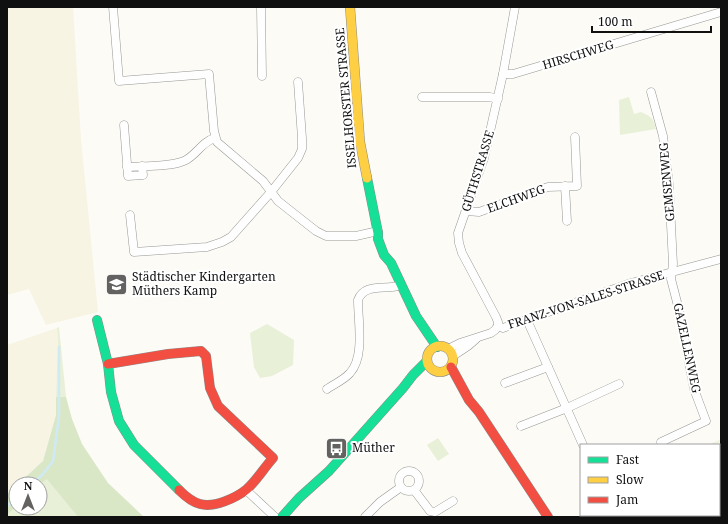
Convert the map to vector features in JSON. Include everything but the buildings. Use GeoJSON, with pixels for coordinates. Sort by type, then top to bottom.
{"type":"FeatureCollection","features":[{"type":"Feature","properties":{"kind":"street"},"geometry":{"type":"LineString","coordinates":[[113,7],[120,81],[209,74],[215,138],[217,142],[263,181],[278,201],[316,232],[326,236],[356,236],[378,232]]}},
{"type":"Feature","properties":{"kind":"street"},"geometry":{"type":"LineString","coordinates":[[261,7],[262,76]]}},
{"type":"Feature","properties":{"kind":"street","name":"ISSELHORSTER STRASSE"},"geometry":{"type":"LineString","coordinates":[[350,7],[360,142],[370,199],[378,232],[386,244],[391,263],[433,349]]}},
{"type":"Feature","properties":{"kind":"street","name":"GÜTHSTRASSE"},"geometry":{"type":"LineString","coordinates":[[498,326],[496,317],[459,243],[458,233],[484,158],[503,74],[515,7]]}},
{"type":"Feature","properties":{"kind":"street","name":"HIRSCHWEG"},"geometry":{"type":"LineString","coordinates":[[503,74],[513,74],[721,12]]}},
{"type":"Feature","properties":{"kind":"street"},"geometry":{"type":"LineString","coordinates":[[130,215],[134,252],[207,247],[231,237],[271,192],[298,158],[302,149],[298,82]]}},
{"type":"Feature","properties":{"kind":"street","name":"GEMSENWEG"},"geometry":{"type":"LineString","coordinates":[[651,92],[663,136],[668,178],[673,264],[671,272]]}},
{"type":"Feature","properties":{"kind":"street"},"geometry":{"type":"LineString","coordinates":[[422,97],[498,98]]}},
{"type":"Feature","properties":{"kind":"street"},"geometry":{"type":"LineString","coordinates":[[124,125],[127,167],[176,163],[186,160],[208,140],[215,138]]}},
{"type":"Feature","properties":{"kind":"street","name":"ELCHWEG"},"geometry":{"type":"LineString","coordinates":[[466,211],[479,212],[548,187],[577,186],[575,137]]}},
{"type":"Feature","properties":{"kind":"street"},"geometry":{"type":"LineString","coordinates":[[565,186],[567,221]]}},
{"type":"Feature","properties":{"kind":"street","name":"FRANZ-VON-SALES-STRASSE"},"geometry":{"type":"LineString","coordinates":[[451,352],[468,346],[477,338],[491,333],[498,326],[504,328],[631,283],[721,259]]}},
{"type":"Feature","properties":{"kind":"street","name":"GAZELLENWEG"},"geometry":{"type":"LineString","coordinates":[[661,442],[706,422],[694,389],[678,306],[671,279],[671,272]]}},
{"type":"Feature","properties":{"kind":"street"},"geometry":{"type":"LineString","coordinates":[[327,389],[349,374],[356,363],[359,346],[358,300],[360,295],[369,288],[394,288],[401,285]]}},
{"type":"Feature","properties":{"kind":"street"},"geometry":{"type":"LineString","coordinates":[[98,320],[108,364],[116,413],[123,428],[134,445],[185,496],[198,504],[211,505],[231,498],[246,490],[273,458],[218,406],[212,396],[208,384],[206,356],[204,353],[200,351],[168,354],[108,364]]}},
{"type":"Feature","properties":{"kind":"street"},"geometry":{"type":"LineString","coordinates":[[527,320],[583,444]]}},
{"type":"Feature","properties":{"kind":"street"},"geometry":{"type":"LineString","coordinates":[[292,517],[329,471],[403,388],[429,365],[433,349],[445,347],[451,352],[453,362],[447,370],[439,372],[429,365]]}},
{"type":"Feature","properties":{"kind":"street"},"geometry":{"type":"LineString","coordinates":[[504,383],[548,367]]}},
{"type":"Feature","properties":{"kind":"street"},"geometry":{"type":"LineString","coordinates":[[447,370],[456,388],[469,400],[482,417],[548,517]]}},
{"type":"Feature","properties":{"kind":"street"},"geometry":{"type":"LineString","coordinates":[[521,426],[567,408],[619,384]]}},
{"type":"Feature","properties":{"kind":"street"},"geometry":{"type":"LineString","coordinates":[[282,517],[299,498],[329,471]]}},
{"type":"Feature","properties":{"kind":"street"},"geometry":{"type":"LineString","coordinates":[[405,472],[412,472],[417,476],[419,482],[417,488],[414,490],[408,491],[401,487],[399,483],[400,477],[405,472]]}},
{"type":"Feature","properties":{"kind":"street"},"geometry":{"type":"LineString","coordinates":[[365,517],[380,502],[401,487]]}},
{"type":"Feature","properties":{"kind":"street"},"geometry":{"type":"LineString","coordinates":[[246,490],[276,517]]}},
{"type":"Feature","properties":{"kind":"street"},"geometry":{"type":"LineString","coordinates":[[414,490],[430,511],[435,512],[453,501]]}},
{"type":"Feature","properties":{"kind":"shaded area"},"geometry":{"type":"Polygon","coordinates":[[[7,7],[73,7],[81,139],[98,312],[46,325],[29,289],[7,295],[7,7]]]}},
{"type":"Feature","properties":{"kind":"shaded area"},"geometry":{"type":"Polygon","coordinates":[[[57,328],[56,415],[43,461],[27,476],[8,476],[7,494],[7,345],[57,328]]]}},
{"type":"Feature","properties":{"kind":"green space"},"geometry":{"type":"Polygon","coordinates":[[[629,97],[634,114],[641,112],[650,117],[653,120],[656,129],[620,135],[619,100],[629,97]]]}},
{"type":"Feature","properties":{"kind":"green space"},"geometry":{"type":"Polygon","coordinates":[[[267,324],[294,340],[293,365],[272,376],[260,378],[254,367],[250,333],[267,324]]]}},
{"type":"Feature","properties":{"kind":"green space"},"geometry":{"type":"Polygon","coordinates":[[[59,327],[66,397],[56,397],[57,328],[59,327]]]}},
{"type":"Feature","properties":{"kind":"green space"},"geometry":{"type":"Polygon","coordinates":[[[56,397],[66,397],[72,419],[82,444],[108,483],[144,517],[78,517],[48,480],[48,476],[27,476],[43,461],[56,415],[56,397]]]}},
{"type":"Feature","properties":{"kind":"green space"},"geometry":{"type":"Polygon","coordinates":[[[438,438],[449,454],[438,461],[427,445],[438,438]]]}},
{"type":"Feature","properties":{"kind":"green space"},"geometry":{"type":"Polygon","coordinates":[[[721,439],[721,464],[720,444],[712,443],[721,439]]]}},
{"type":"Feature","properties":{"kind":"green space"},"geometry":{"type":"Polygon","coordinates":[[[48,479],[78,517],[7,517],[7,515],[48,516],[48,479]]]}},
{"type":"Feature","properties":{"kind":"green space"},"geometry":{"type":"Polygon","coordinates":[[[8,493],[7,515],[7,494],[8,493]]]}},
{"type":"Feature","properties":{"kind":"green space"},"geometry":{"type":"Polygon","coordinates":[[[720,510],[721,512],[721,517],[628,517],[720,516],[720,510]]]}},
{"type":"Feature","properties":{"kind":"waterway"},"geometry":{"type":"LineString","coordinates":[[41,476],[53,461],[59,416],[59,347]]}},
{"type":"Feature","properties":{"kind":"traffic: fast"},"geometry":{"type":"LineString","coordinates":[[367,178],[378,239],[384,255],[391,263],[416,316],[437,347]]}},
{"type":"Feature","properties":{"kind":"traffic: fast"},"geometry":{"type":"LineString","coordinates":[[97,320],[108,364],[111,392],[119,421],[134,445],[179,490]]}},
{"type":"Feature","properties":{"kind":"traffic: fast"},"geometry":{"type":"LineString","coordinates":[[282,517],[299,498],[329,471],[427,361]]}},
{"type":"Feature","properties":{"kind":"traffic: slow"},"geometry":{"type":"LineString","coordinates":[[350,7],[360,142],[367,178]]}},
{"type":"Feature","properties":{"kind":"traffic: slow"},"geometry":{"type":"LineString","coordinates":[[440,346],[449,350],[453,359],[449,368],[440,372],[431,368],[427,359],[431,350],[440,346]]}},
{"type":"Feature","properties":{"kind":"traffic: jam"},"geometry":{"type":"LineString","coordinates":[[108,364],[168,354],[201,351],[206,356],[210,388],[218,406],[273,458],[247,489],[237,496],[225,501],[212,505],[200,504],[194,502],[179,490]]}},
{"type":"Feature","properties":{"kind":"traffic: jam"},"geometry":{"type":"LineString","coordinates":[[451,367],[469,400],[479,412],[548,517]]}},
{"type":"Feature","properties":{"kind":"place","name":"Städtischer Kindergarten Müthers Kamp"},"geometry":{"type":"Point","coordinates":[117,284]}},
{"type":"Feature","properties":{"kind":"place","name":"Müther"},"geometry":{"type":"Point","coordinates":[337,448]}}]}
